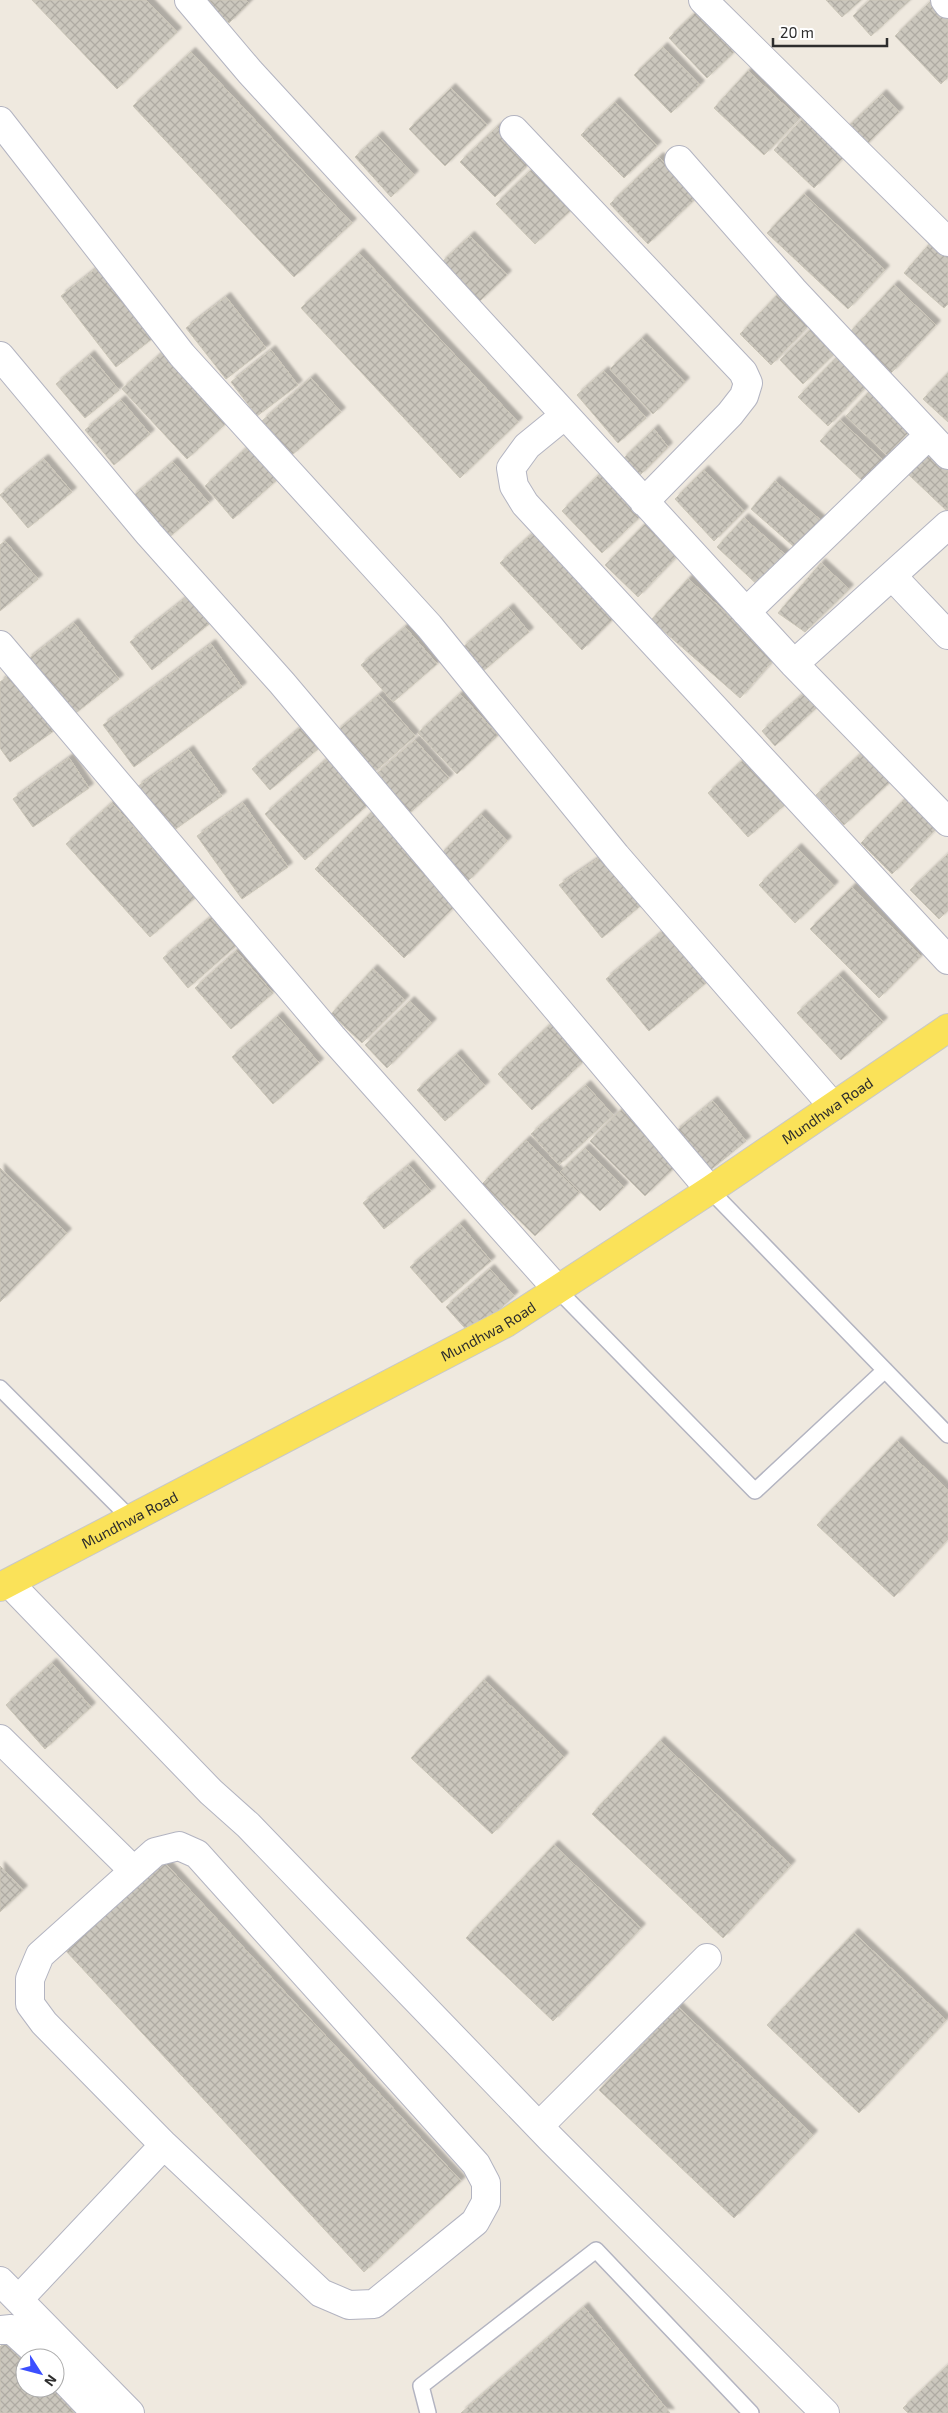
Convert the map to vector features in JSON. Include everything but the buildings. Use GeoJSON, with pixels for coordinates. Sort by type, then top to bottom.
{"type":"FeatureCollection","features":[{"type":"Feature","properties":{"kind":"main road","name":"Mundhwa Road"},"geometry":{"type":"LineString","coordinates":[[4,1585],[506,1323],[710,1190],[832,1105],[948,1028]]}},
{"type":"Feature","properties":{"kind":"street"},"geometry":{"type":"LineString","coordinates":[[189,0],[257,80],[644,502],[794,664],[948,822]]}},
{"type":"Feature","properties":{"kind":"street"},"geometry":{"type":"LineString","coordinates":[[703,0],[948,242]]}},
{"type":"Feature","properties":{"kind":"street"},"geometry":{"type":"LineString","coordinates":[[945,0],[948,4]]}},
{"type":"Feature","properties":{"kind":"street"},"geometry":{"type":"LineString","coordinates":[[0,121],[182,355],[429,626],[616,856],[832,1105]]}},
{"type":"Feature","properties":{"kind":"street"},"geometry":{"type":"LineString","coordinates":[[514,130],[743,372],[748,383],[744,396],[730,414],[644,502]]}},
{"type":"Feature","properties":{"kind":"street"},"geometry":{"type":"LineString","coordinates":[[679,160],[793,290],[948,455]]}},
{"type":"Feature","properties":{"kind":"street"},"geometry":{"type":"LineString","coordinates":[[0,356],[149,534],[282,684],[710,1190]]}},
{"type":"Feature","properties":{"kind":"street"},"geometry":{"type":"LineString","coordinates":[[565,415],[527,446],[511,468],[514,486],[525,504],[948,960]]}},
{"type":"Feature","properties":{"kind":"street"},"geometry":{"type":"LineString","coordinates":[[746,612],[929,435]]}},
{"type":"Feature","properties":{"kind":"street"},"geometry":{"type":"LineString","coordinates":[[794,664],[948,525]]}},
{"type":"Feature","properties":{"kind":"street"},"geometry":{"type":"LineString","coordinates":[[892,576],[948,635]]}},
{"type":"Feature","properties":{"kind":"street"},"geometry":{"type":"LineString","coordinates":[[0,645],[332,1037],[557,1288]]}},
{"type":"Feature","properties":{"kind":"street"},"geometry":{"type":"LineString","coordinates":[[4,1585],[211,1792],[248,1825],[539,2126],[825,2413]]}},
{"type":"Feature","properties":{"kind":"street"},"geometry":{"type":"LineString","coordinates":[[4,1748],[134,1871]]}},
{"type":"Feature","properties":{"kind":"street"},"geometry":{"type":"LineString","coordinates":[[179,1846],[197,1854],[476,2164],[486,2183],[486,2202],[475,2222],[374,2304],[350,2305],[321,2293],[164,2145],[44,2023],[30,2004],[30,1979],[40,1955],[155,1852],[179,1846]]}},
{"type":"Feature","properties":{"kind":"street"},"geometry":{"type":"LineString","coordinates":[[539,2126],[707,1958]]}},
{"type":"Feature","properties":{"kind":"street"},"geometry":{"type":"LineString","coordinates":[[130,2413],[9,2290],[164,2145]]}},
{"type":"Feature","properties":{"kind":"street"},"geometry":{"type":"LineString","coordinates":[[0,2330],[12,2329],[32,2348]]}},
{"type":"Feature","properties":{"kind":"street"},"geometry":{"type":"LineString","coordinates":[[65,2380],[96,2413]]}},
{"type":"Feature","properties":{"kind":"lane"},"geometry":{"type":"LineString","coordinates":[[710,1190],[948,1435]]}},
{"type":"Feature","properties":{"kind":"lane"},"geometry":{"type":"LineString","coordinates":[[557,1288],[755,1491],[885,1370]]}},
{"type":"Feature","properties":{"kind":"lane"},"geometry":{"type":"LineString","coordinates":[[0,1388],[131,1519]]}},
{"type":"Feature","properties":{"kind":"lane"},"geometry":{"type":"LineString","coordinates":[[428,2413],[422,2386],[596,2250],[751,2413]]}}]}
